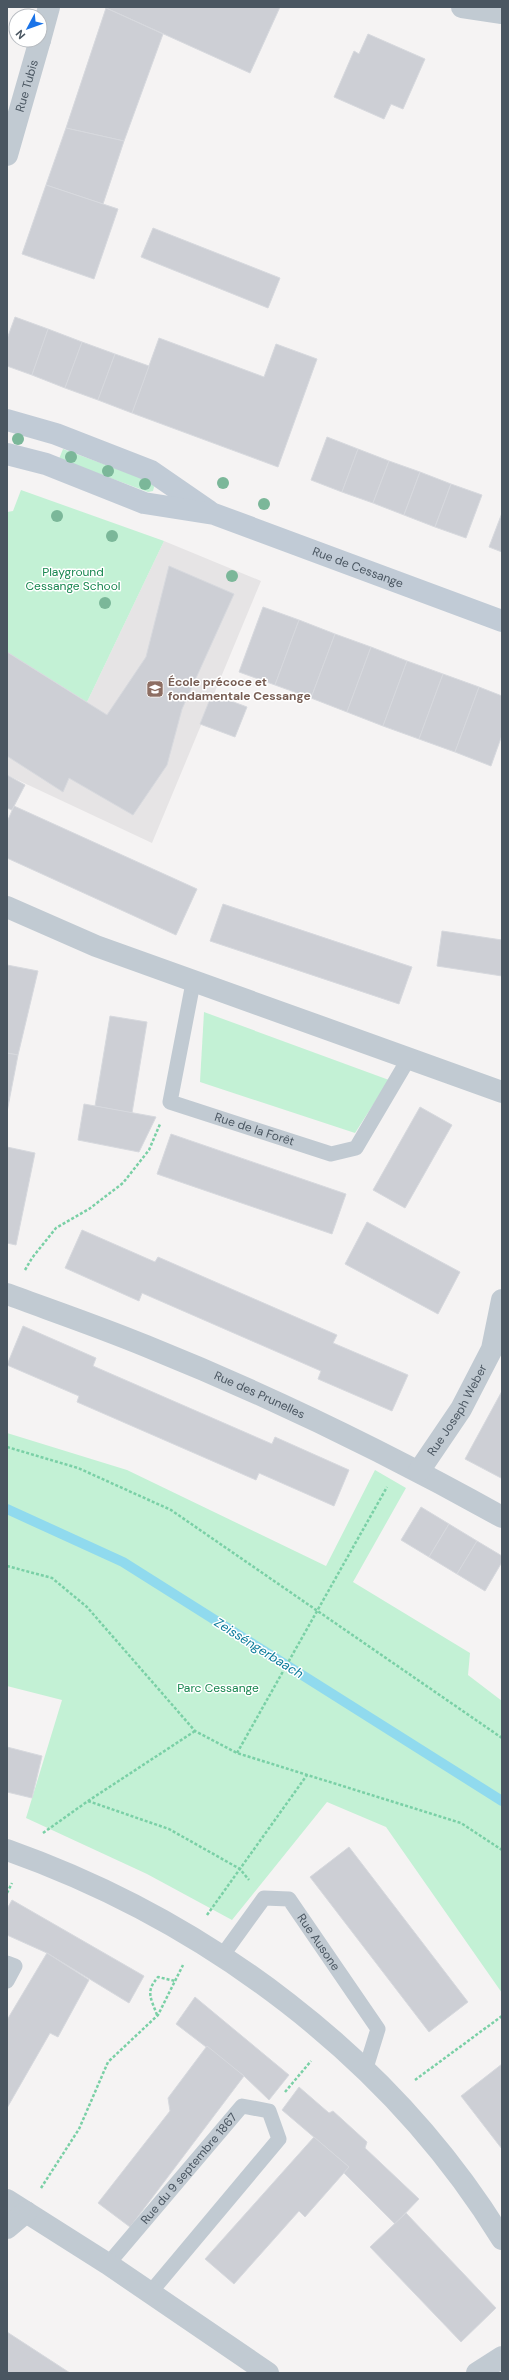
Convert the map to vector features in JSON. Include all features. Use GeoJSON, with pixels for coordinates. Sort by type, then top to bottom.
{"type":"FeatureCollection","features":[{"type":"Feature","properties":{"kind":"main road","name":"Rue de Cessange"},"geometry":{"type":"LineString","coordinates":[[7,420],[56,434],[152,471],[214,514]]}},
{"type":"Feature","properties":{"kind":"main road","name":"Rue de Cessange"},"geometry":{"type":"LineString","coordinates":[[7,454],[46,464],[144,503],[214,514],[502,621]]}},
{"type":"Feature","properties":{"kind":"street"},"geometry":{"type":"LineString","coordinates":[[462,7],[502,13]]}},
{"type":"Feature","properties":{"kind":"street","name":"Rue Tubis"},"geometry":{"type":"LineString","coordinates":[[7,155],[38,48]]}},
{"type":"Feature","properties":{"kind":"street"},"geometry":{"type":"LineString","coordinates":[[7,907],[96,946],[502,1092]]}},
{"type":"Feature","properties":{"kind":"street","name":"Rue des Prunelles"},"geometry":{"type":"LineString","coordinates":[[7,1294],[146,1346],[271,1400],[419,1471],[502,1517]]}},
{"type":"Feature","properties":{"kind":"street","name":"Rue Joseph Weber"},"geometry":{"type":"LineString","coordinates":[[419,1471],[461,1409],[492,1349],[502,1300]]}},
{"type":"Feature","properties":{"kind":"street"},"geometry":{"type":"LineString","coordinates":[[7,1850],[106,1890],[154,1914],[222,1956],[286,2001],[365,2071],[437,2148],[502,2239]]}},
{"type":"Feature","properties":{"kind":"street"},"geometry":{"type":"LineString","coordinates":[[7,2200],[108,2264],[268,2373]]}},
{"type":"Feature","properties":{"kind":"street"},"geometry":{"type":"LineString","coordinates":[[7,2228],[26,2212]]}},
{"type":"Feature","properties":{"kind":"street"},"geometry":{"type":"LineString","coordinates":[[477,2373],[502,2357]]}},
{"type":"Feature","properties":{"kind":"lane"},"geometry":{"type":"LineString","coordinates":[[170,1102],[193,982]]}},
{"type":"Feature","properties":{"kind":"lane","name":"Rue de la Forêt"},"geometry":{"type":"LineString","coordinates":[[170,1102],[331,1154],[356,1148],[409,1058]]}},
{"type":"Feature","properties":{"kind":"lane","name":"Rue Ausone"},"geometry":{"type":"LineString","coordinates":[[222,1956],[264,1898],[289,1899],[378,2029],[365,2071]]}},
{"type":"Feature","properties":{"kind":"lane"},"geometry":{"type":"LineString","coordinates":[[7,1963],[15,1966],[7,1981]]}},
{"type":"Feature","properties":{"kind":"lane","name":"Rue du 9 septembre 1867"},"geometry":{"type":"LineString","coordinates":[[108,2264],[242,2106],[269,2111],[279,2139],[150,2293]]}},
{"type":"Feature","properties":{"kind":"path"},"geometry":{"type":"LineString","coordinates":[[23,1274],[32,1258],[56,1228],[89,1209],[123,1183],[149,1150],[170,1102]]}},
{"type":"Feature","properties":{"kind":"path"},"geometry":{"type":"LineString","coordinates":[[7,1447],[78,1468],[171,1510],[502,1738]]}},
{"type":"Feature","properties":{"kind":"path"},"geometry":{"type":"LineString","coordinates":[[237,1753],[390,1482]]}},
{"type":"Feature","properties":{"kind":"path"},"geometry":{"type":"LineString","coordinates":[[7,1566],[52,1578],[87,1607],[195,1731],[237,1753],[462,1823],[502,1850]]}},
{"type":"Feature","properties":{"kind":"path"},"geometry":{"type":"LineString","coordinates":[[37,1838],[88,1801],[195,1731]]}},
{"type":"Feature","properties":{"kind":"path"},"geometry":{"type":"LineString","coordinates":[[204,1918],[307,1775]]}},
{"type":"Feature","properties":{"kind":"path"},"geometry":{"type":"LineString","coordinates":[[88,1801],[169,1829],[240,1869]]}},
{"type":"Feature","properties":{"kind":"path"},"geometry":{"type":"LineString","coordinates":[[38,2193],[79,2129],[108,2062],[158,2015],[184,1965]]}},
{"type":"Feature","properties":{"kind":"path"},"geometry":{"type":"LineString","coordinates":[[158,2015],[149,1993],[152,1984],[158,1976],[176,1981]]}},
{"type":"Feature","properties":{"kind":"path"},"geometry":{"type":"LineString","coordinates":[[410,2084],[502,2016]]}},
{"type":"Feature","properties":{"kind":"path"},"geometry":{"type":"LineString","coordinates":[[296,2080],[311,2061]]}},
{"type":"Feature","properties":{"kind":"shaded area","name":"École précoce et fondamentale Cessange"},"geometry":{"type":"Polygon","coordinates":[[[164,541],[261,581],[152,843],[7,775],[7,652],[87,702],[164,541]]]}},
{"type":"Feature","properties":{"kind":"green space"},"geometry":{"type":"Polygon","coordinates":[[[63,449],[152,482],[154,487],[153,491],[148,492],[59,459],[63,449]]]}},
{"type":"Feature","properties":{"kind":"green space","name":"Playground Cessange School"},"geometry":{"type":"Polygon","coordinates":[[[21,490],[164,541],[87,702],[7,652],[7,512],[13,511],[21,490]]]}},
{"type":"Feature","properties":{"kind":"green space"},"geometry":{"type":"Polygon","coordinates":[[[204,1012],[389,1080],[355,1133],[200,1082],[204,1012]]]}},
{"type":"Feature","properties":{"kind":"green space","name":"Parc Cessange"},"geometry":{"type":"Polygon","coordinates":[[[7,1433],[127,1470],[326,1566],[375,1470],[406,1488],[353,1582],[470,1653],[468,1675],[502,1701],[502,1993],[386,1827],[327,1802],[232,1920],[147,1874],[26,1818],[62,1700],[7,1686],[7,1433]]]}},
{"type":"Feature","properties":{"kind":"building"},"geometry":{"type":"Polygon","coordinates":[[[104,7],[280,7],[250,73],[104,7]]]}},
{"type":"Feature","properties":{"kind":"building"},"geometry":{"type":"Polygon","coordinates":[[[106,8],[163,34],[124,141],[66,128],[106,8]]]}},
{"type":"Feature","properties":{"kind":"building"},"geometry":{"type":"Polygon","coordinates":[[[368,34],[425,59],[403,109],[391,104],[384,119],[334,97],[354,51],[359,54],[368,34]]]}},
{"type":"Feature","properties":{"kind":"building"},"geometry":{"type":"Polygon","coordinates":[[[66,128],[124,141],[103,204],[46,185],[66,128]]]}},
{"type":"Feature","properties":{"kind":"building"},"geometry":{"type":"Polygon","coordinates":[[[46,185],[118,209],[94,279],[22,254],[46,185]]]}},
{"type":"Feature","properties":{"kind":"building"},"geometry":{"type":"Polygon","coordinates":[[[153,228],[280,278],[268,308],[141,257],[153,228]]]}},
{"type":"Feature","properties":{"kind":"building"},"geometry":{"type":"Polygon","coordinates":[[[15,317],[48,329],[32,375],[7,366],[7,339],[15,317]]]}},
{"type":"Feature","properties":{"kind":"building"},"geometry":{"type":"Polygon","coordinates":[[[48,329],[82,342],[65,388],[32,375],[48,329]]]}},
{"type":"Feature","properties":{"kind":"building"},"geometry":{"type":"Polygon","coordinates":[[[159,338],[264,377],[276,344],[317,359],[278,467],[132,413],[159,338]]]}},
{"type":"Feature","properties":{"kind":"building"},"geometry":{"type":"Polygon","coordinates":[[[82,342],[115,354],[98,400],[65,388],[82,342]]]}},
{"type":"Feature","properties":{"kind":"building"},"geometry":{"type":"Polygon","coordinates":[[[115,354],[149,366],[132,413],[98,400],[115,354]]]}},
{"type":"Feature","properties":{"kind":"building"},"geometry":{"type":"Polygon","coordinates":[[[327,437],[358,449],[342,492],[311,480],[327,437]]]}},
{"type":"Feature","properties":{"kind":"building"},"geometry":{"type":"Polygon","coordinates":[[[358,449],[389,461],[373,503],[342,492],[358,449]]]}},
{"type":"Feature","properties":{"kind":"building"},"geometry":{"type":"Polygon","coordinates":[[[389,461],[420,472],[404,515],[373,503],[389,461]]]}},
{"type":"Feature","properties":{"kind":"building"},"geometry":{"type":"Polygon","coordinates":[[[420,472],[451,484],[435,527],[404,515],[420,472]]]}},
{"type":"Feature","properties":{"kind":"building"},"geometry":{"type":"Polygon","coordinates":[[[451,484],[482,495],[466,538],[435,527],[451,484]]]}},
{"type":"Feature","properties":{"kind":"building"},"geometry":{"type":"Polygon","coordinates":[[[502,513],[502,552],[489,547],[502,513]]]}},
{"type":"Feature","properties":{"kind":"building","name":"École précoce et fondamentale Cessange"},"geometry":{"type":"Polygon","coordinates":[[[169,566],[234,594],[182,709],[167,765],[133,815],[69,778],[63,792],[7,756],[7,652],[107,715],[146,657],[169,566]]]}},
{"type":"Feature","properties":{"kind":"building"},"geometry":{"type":"Polygon","coordinates":[[[263,607],[299,620],[275,685],[239,672],[263,607]]]}},
{"type":"Feature","properties":{"kind":"building"},"geometry":{"type":"Polygon","coordinates":[[[299,620],[335,634],[311,698],[275,685],[299,620]]]}},
{"type":"Feature","properties":{"kind":"building"},"geometry":{"type":"Polygon","coordinates":[[[335,634],[371,647],[347,712],[311,698],[335,634]]]}},
{"type":"Feature","properties":{"kind":"building"},"geometry":{"type":"Polygon","coordinates":[[[371,647],[407,661],[383,726],[347,712],[371,647]]]}},
{"type":"Feature","properties":{"kind":"building"},"geometry":{"type":"Polygon","coordinates":[[[407,661],[443,674],[419,739],[383,726],[407,661]]]}},
{"type":"Feature","properties":{"kind":"building"},"geometry":{"type":"Polygon","coordinates":[[[443,674],[479,687],[455,752],[419,739],[443,674]]]}},
{"type":"Feature","properties":{"kind":"building"},"geometry":{"type":"Polygon","coordinates":[[[479,687],[502,696],[502,735],[491,766],[455,752],[479,687]]]}},
{"type":"Feature","properties":{"kind":"building"},"geometry":{"type":"Polygon","coordinates":[[[212,694],[247,707],[235,737],[200,724],[212,694]]]}},
{"type":"Feature","properties":{"kind":"building"},"geometry":{"type":"Polygon","coordinates":[[[7,775],[25,785],[12,810],[7,808],[7,775]]]}},
{"type":"Feature","properties":{"kind":"building"},"geometry":{"type":"Polygon","coordinates":[[[14,806],[197,889],[176,935],[7,858],[7,822],[14,806]]]}},
{"type":"Feature","properties":{"kind":"building"},"geometry":{"type":"Polygon","coordinates":[[[223,904],[412,967],[399,1004],[210,941],[223,904]]]}},
{"type":"Feature","properties":{"kind":"building"},"geometry":{"type":"Polygon","coordinates":[[[442,931],[502,940],[502,976],[437,966],[442,931]]]}},
{"type":"Feature","properties":{"kind":"building"},"geometry":{"type":"Polygon","coordinates":[[[7,965],[38,971],[18,1055],[7,1053],[7,965]]]}},
{"type":"Feature","properties":{"kind":"building"},"geometry":{"type":"Polygon","coordinates":[[[110,1016],[147,1022],[132,1113],[95,1106],[110,1016]]]}},
{"type":"Feature","properties":{"kind":"building"},"geometry":{"type":"Polygon","coordinates":[[[7,1053],[18,1055],[7,1112],[7,1053]]]}},
{"type":"Feature","properties":{"kind":"building"},"geometry":{"type":"Polygon","coordinates":[[[84,1104],[156,1117],[139,1152],[78,1140],[84,1104]]]}},
{"type":"Feature","properties":{"kind":"building"},"geometry":{"type":"Polygon","coordinates":[[[420,1107],[452,1125],[405,1208],[373,1190],[420,1107]]]}},
{"type":"Feature","properties":{"kind":"building"},"geometry":{"type":"Polygon","coordinates":[[[171,1134],[346,1194],[332,1234],[157,1174],[171,1134]]]}},
{"type":"Feature","properties":{"kind":"building"},"geometry":{"type":"Polygon","coordinates":[[[7,1147],[35,1153],[16,1245],[7,1243],[7,1147]]]}},
{"type":"Feature","properties":{"kind":"building"},"geometry":{"type":"Polygon","coordinates":[[[367,1222],[460,1272],[438,1314],[345,1264],[367,1222]]]}},
{"type":"Feature","properties":{"kind":"building"},"geometry":{"type":"Polygon","coordinates":[[[82,1230],[155,1262],[158,1257],[337,1335],[333,1343],[408,1375],[392,1411],[318,1379],[321,1371],[142,1293],[139,1301],[65,1268],[82,1230]]]}},
{"type":"Feature","properties":{"kind":"building"},"geometry":{"type":"Polygon","coordinates":[[[23,1326],[96,1358],[93,1366],[272,1444],[275,1437],[349,1470],[334,1506],[259,1473],[256,1480],[77,1402],[79,1396],[7,1365],[23,1326]]]}},
{"type":"Feature","properties":{"kind":"building"},"geometry":{"type":"Polygon","coordinates":[[[502,1391],[502,1476],[501,1478],[465,1459],[502,1391]]]}},
{"type":"Feature","properties":{"kind":"building"},"geometry":{"type":"Polygon","coordinates":[[[421,1507],[449,1524],[429,1557],[401,1540],[421,1507]]]}},
{"type":"Feature","properties":{"kind":"building"},"geometry":{"type":"Polygon","coordinates":[[[449,1524],[477,1541],[457,1574],[429,1557],[449,1524]]]}},
{"type":"Feature","properties":{"kind":"building"},"geometry":{"type":"Polygon","coordinates":[[[477,1541],[502,1556],[502,1562],[485,1591],[457,1574],[477,1541]]]}},
{"type":"Feature","properties":{"kind":"building"},"geometry":{"type":"Polygon","coordinates":[[[7,1747],[42,1756],[32,1798],[7,1792],[7,1747]]]}},
{"type":"Feature","properties":{"kind":"building"},"geometry":{"type":"Polygon","coordinates":[[[349,1847],[468,2002],[429,2032],[310,1877],[349,1847]]]}},
{"type":"Feature","properties":{"kind":"building"},"geometry":{"type":"Polygon","coordinates":[[[12,1900],[144,1976],[129,2003],[47,1953],[7,1935],[7,1909],[12,1900]]]}},
{"type":"Feature","properties":{"kind":"building"},"geometry":{"type":"Polygon","coordinates":[[[47,1953],[89,1980],[58,2037],[50,2033],[7,2108],[7,2020],[47,1953]]]}},
{"type":"Feature","properties":{"kind":"building"},"geometry":{"type":"Polygon","coordinates":[[[195,1997],[289,2075],[269,2100],[244,2076],[176,2024],[195,1997]]]}},
{"type":"Feature","properties":{"kind":"building"},"geometry":{"type":"Polygon","coordinates":[[[207,2046],[244,2076],[130,2227],[98,2203],[170,2111],[168,2098],[207,2046]]]}},
{"type":"Feature","properties":{"kind":"building"},"geometry":{"type":"Polygon","coordinates":[[[502,2064],[502,2149],[461,2096],[502,2064]]]}},
{"type":"Feature","properties":{"kind":"building"},"geometry":{"type":"Polygon","coordinates":[[[299,2087],[329,2113],[333,2111],[367,2142],[365,2148],[419,2199],[395,2224],[343,2172],[349,2167],[282,2110],[299,2087]]]}},
{"type":"Feature","properties":{"kind":"building"},"geometry":{"type":"Polygon","coordinates":[[[314,2137],[349,2167],[305,2217],[299,2211],[234,2284],[205,2259],[314,2137]]]}},
{"type":"Feature","properties":{"kind":"building"},"geometry":{"type":"Polygon","coordinates":[[[406,2213],[496,2308],[461,2342],[370,2247],[406,2213]]]}},
{"type":"Feature","properties":{"kind":"building"},"geometry":{"type":"Polygon","coordinates":[[[7,2332],[70,2373],[7,2373],[7,2332]]]}},
{"type":"Feature","properties":{"kind":"waterway","name":"Zeisséngerbaach"},"geometry":{"type":"LineString","coordinates":[[7,1509],[123,1562],[502,1801]]}},
{"type":"Feature","properties":{"kind":"place","name":"École précoce et fondamentale Cessange"},"geometry":{"type":"Point","coordinates":[155,689]}}]}
